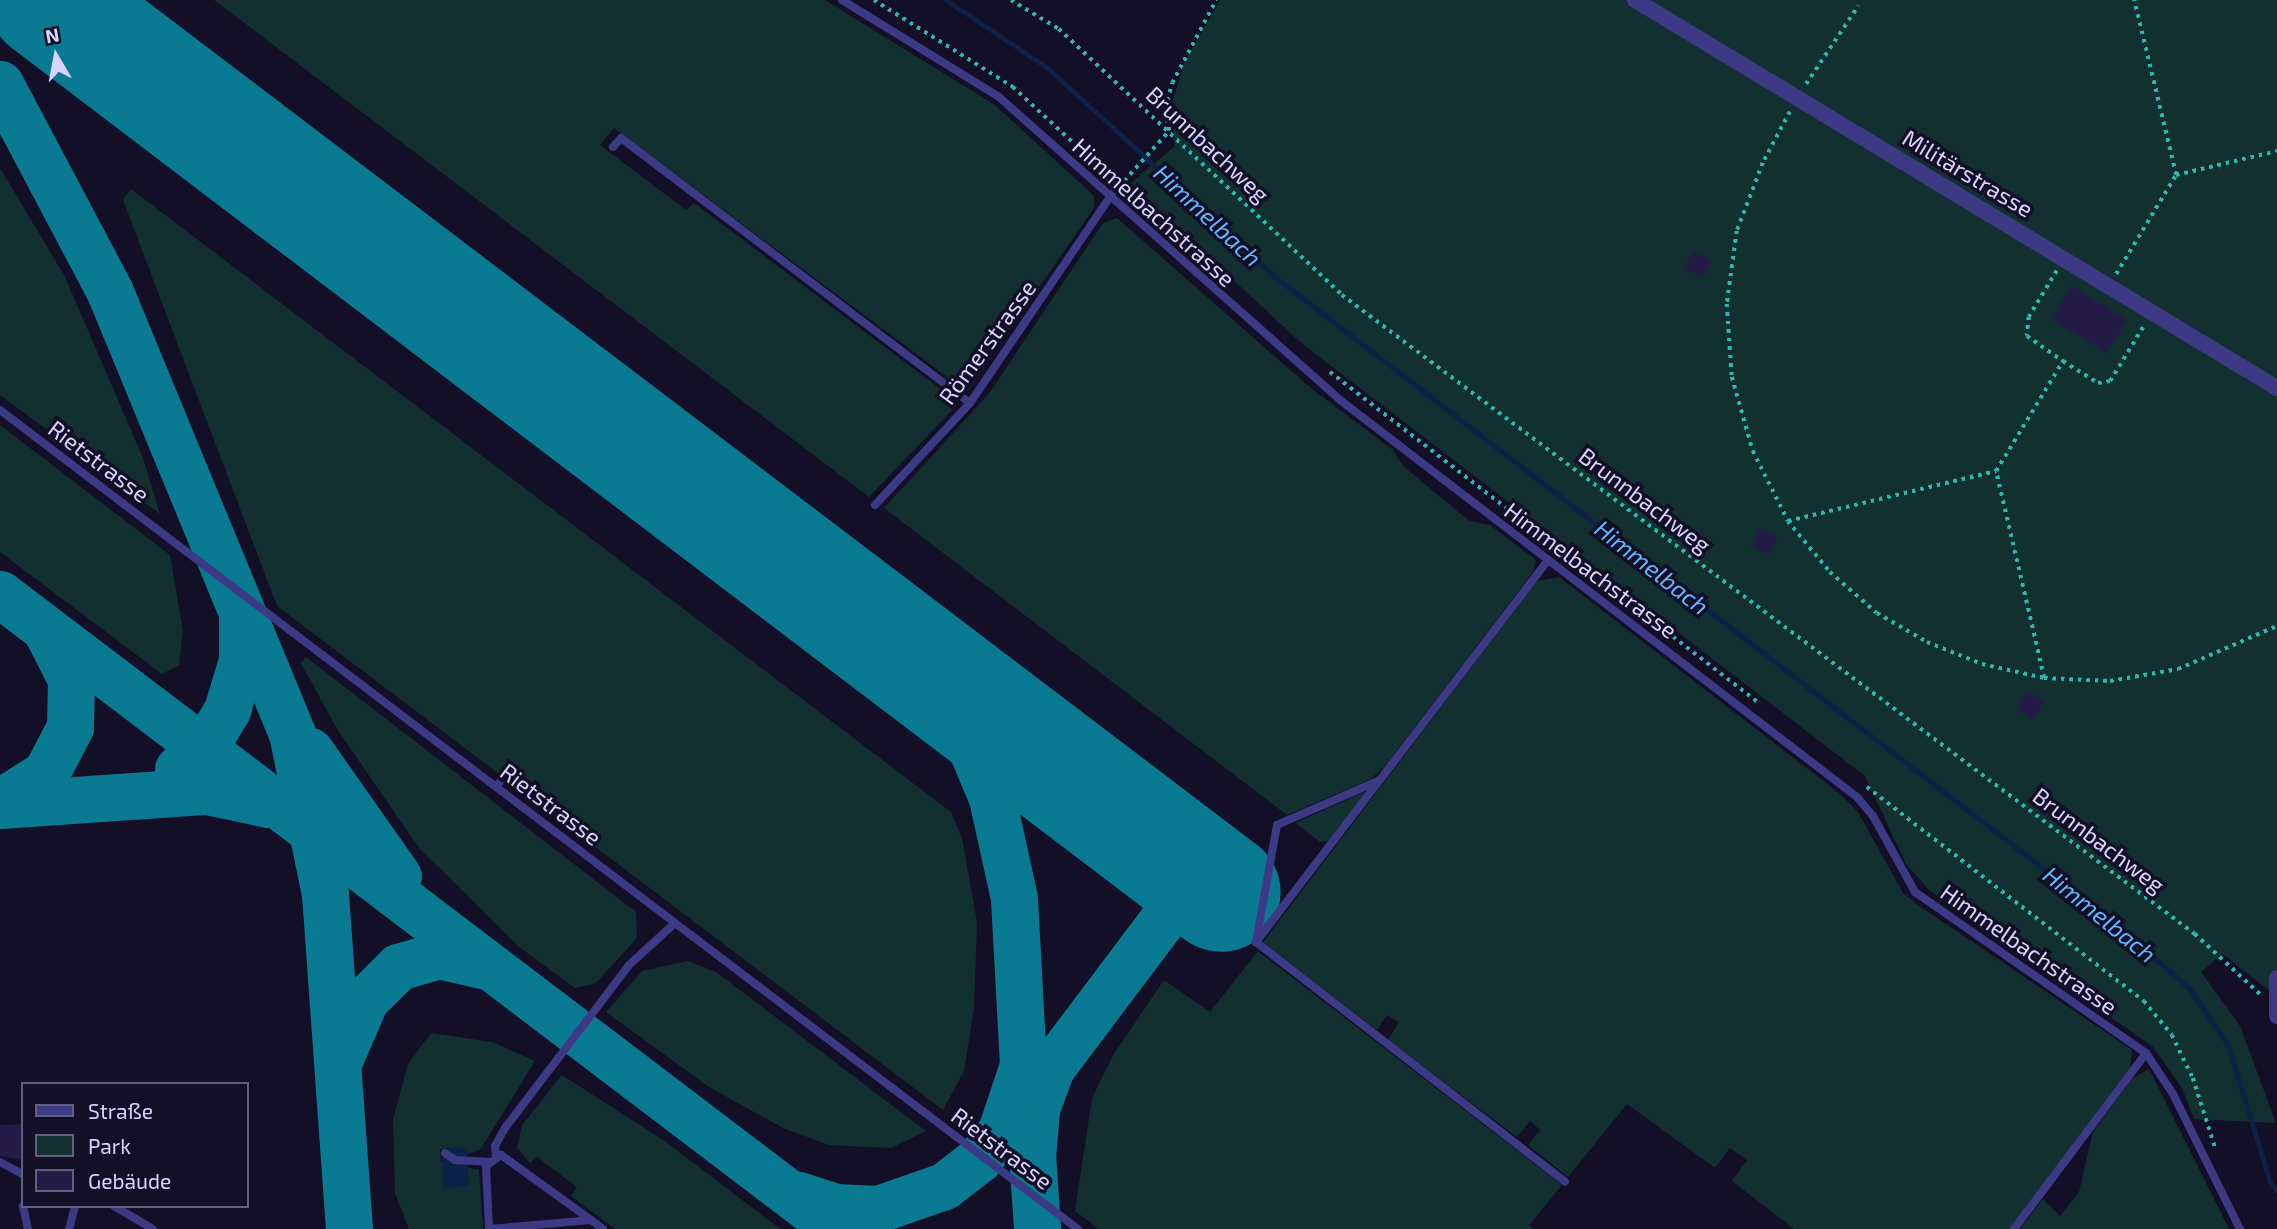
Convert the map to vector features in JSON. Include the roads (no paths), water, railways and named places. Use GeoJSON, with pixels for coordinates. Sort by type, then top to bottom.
{"type":"FeatureCollection","features":[{"type":"Feature","properties":{"kind":"street","name":"Militärstrasse"},"geometry":{"type":"LineString","coordinates":[[1635,0],[2065,257],[2277,388]]}},
{"type":"Feature","properties":{"kind":"street"},"geometry":{"type":"LineString","coordinates":[[2276,1012],[2277,978]]}},
{"type":"Feature","properties":{"kind":"lane","name":"Himmelbachstrasse"},"geometry":{"type":"LineString","coordinates":[[842,0],[999,97],[1310,376],[1857,797],[1874,816],[1915,892],[2146,1053],[2172,1094],[2240,1229]]}},
{"type":"Feature","properties":{"kind":"lane"},"geometry":{"type":"LineString","coordinates":[[613,147],[621,138],[970,403]]}},
{"type":"Feature","properties":{"kind":"lane"},"geometry":{"type":"LineString","coordinates":[[677,196],[684,186]]}},
{"type":"Feature","properties":{"kind":"lane","name":"Römerstrasse"},"geometry":{"type":"LineString","coordinates":[[875,505],[970,403],[1115,190]]}},
{"type":"Feature","properties":{"kind":"lane","name":"Rietstrasse"},"geometry":{"type":"LineString","coordinates":[[0,410],[1078,1229]]}},
{"type":"Feature","properties":{"kind":"lane"},"geometry":{"type":"LineString","coordinates":[[1256,942],[1547,561]]}},
{"type":"Feature","properties":{"kind":"lane"},"geometry":{"type":"LineString","coordinates":[[496,787],[513,766]]}},
{"type":"Feature","properties":{"kind":"lane"},"geometry":{"type":"LineString","coordinates":[[1256,942],[1277,825],[1378,781]]}},
{"type":"Feature","properties":{"kind":"lane"},"geometry":{"type":"LineString","coordinates":[[496,1156],[495,1146],[505,1128],[628,965],[675,923]]}},
{"type":"Feature","properties":{"kind":"lane"},"geometry":{"type":"LineString","coordinates":[[1256,942],[1565,1182]]}},
{"type":"Feature","properties":{"kind":"lane"},"geometry":{"type":"LineString","coordinates":[[2014,1229],[2146,1053]]}},
{"type":"Feature","properties":{"kind":"lane"},"geometry":{"type":"LineString","coordinates":[[445,1153],[454,1160],[488,1162],[496,1156],[510,1158],[603,1229]]}},
{"type":"Feature","properties":{"kind":"lane"},"geometry":{"type":"LineString","coordinates":[[0,1162],[21,1173]]}},
{"type":"Feature","properties":{"kind":"lane"},"geometry":{"type":"LineString","coordinates":[[488,1162],[489,1228],[592,1220]]}},
{"type":"Feature","properties":{"kind":"lane"},"geometry":{"type":"LineString","coordinates":[[24,1208],[29,1229]]}},
{"type":"Feature","properties":{"kind":"lane"},"geometry":{"type":"LineString","coordinates":[[69,1229],[74,1208]]}},
{"type":"Feature","properties":{"kind":"lane"},"geometry":{"type":"LineString","coordinates":[[117,1208],[153,1229]]}},
{"type":"Feature","properties":{"kind":"water"},"geometry":{"type":"Polygon","coordinates":[[[460,1147],[467,1151],[469,1186],[443,1188],[442,1149],[460,1147]]]}},
{"type":"Feature","properties":{"kind":"waterway","name":"Himmelbach"},"geometry":{"type":"LineString","coordinates":[[946,0],[1049,69],[1275,277],[2122,929],[2189,988],[2228,1045],[2270,1182],[2277,1191]]}}]}
